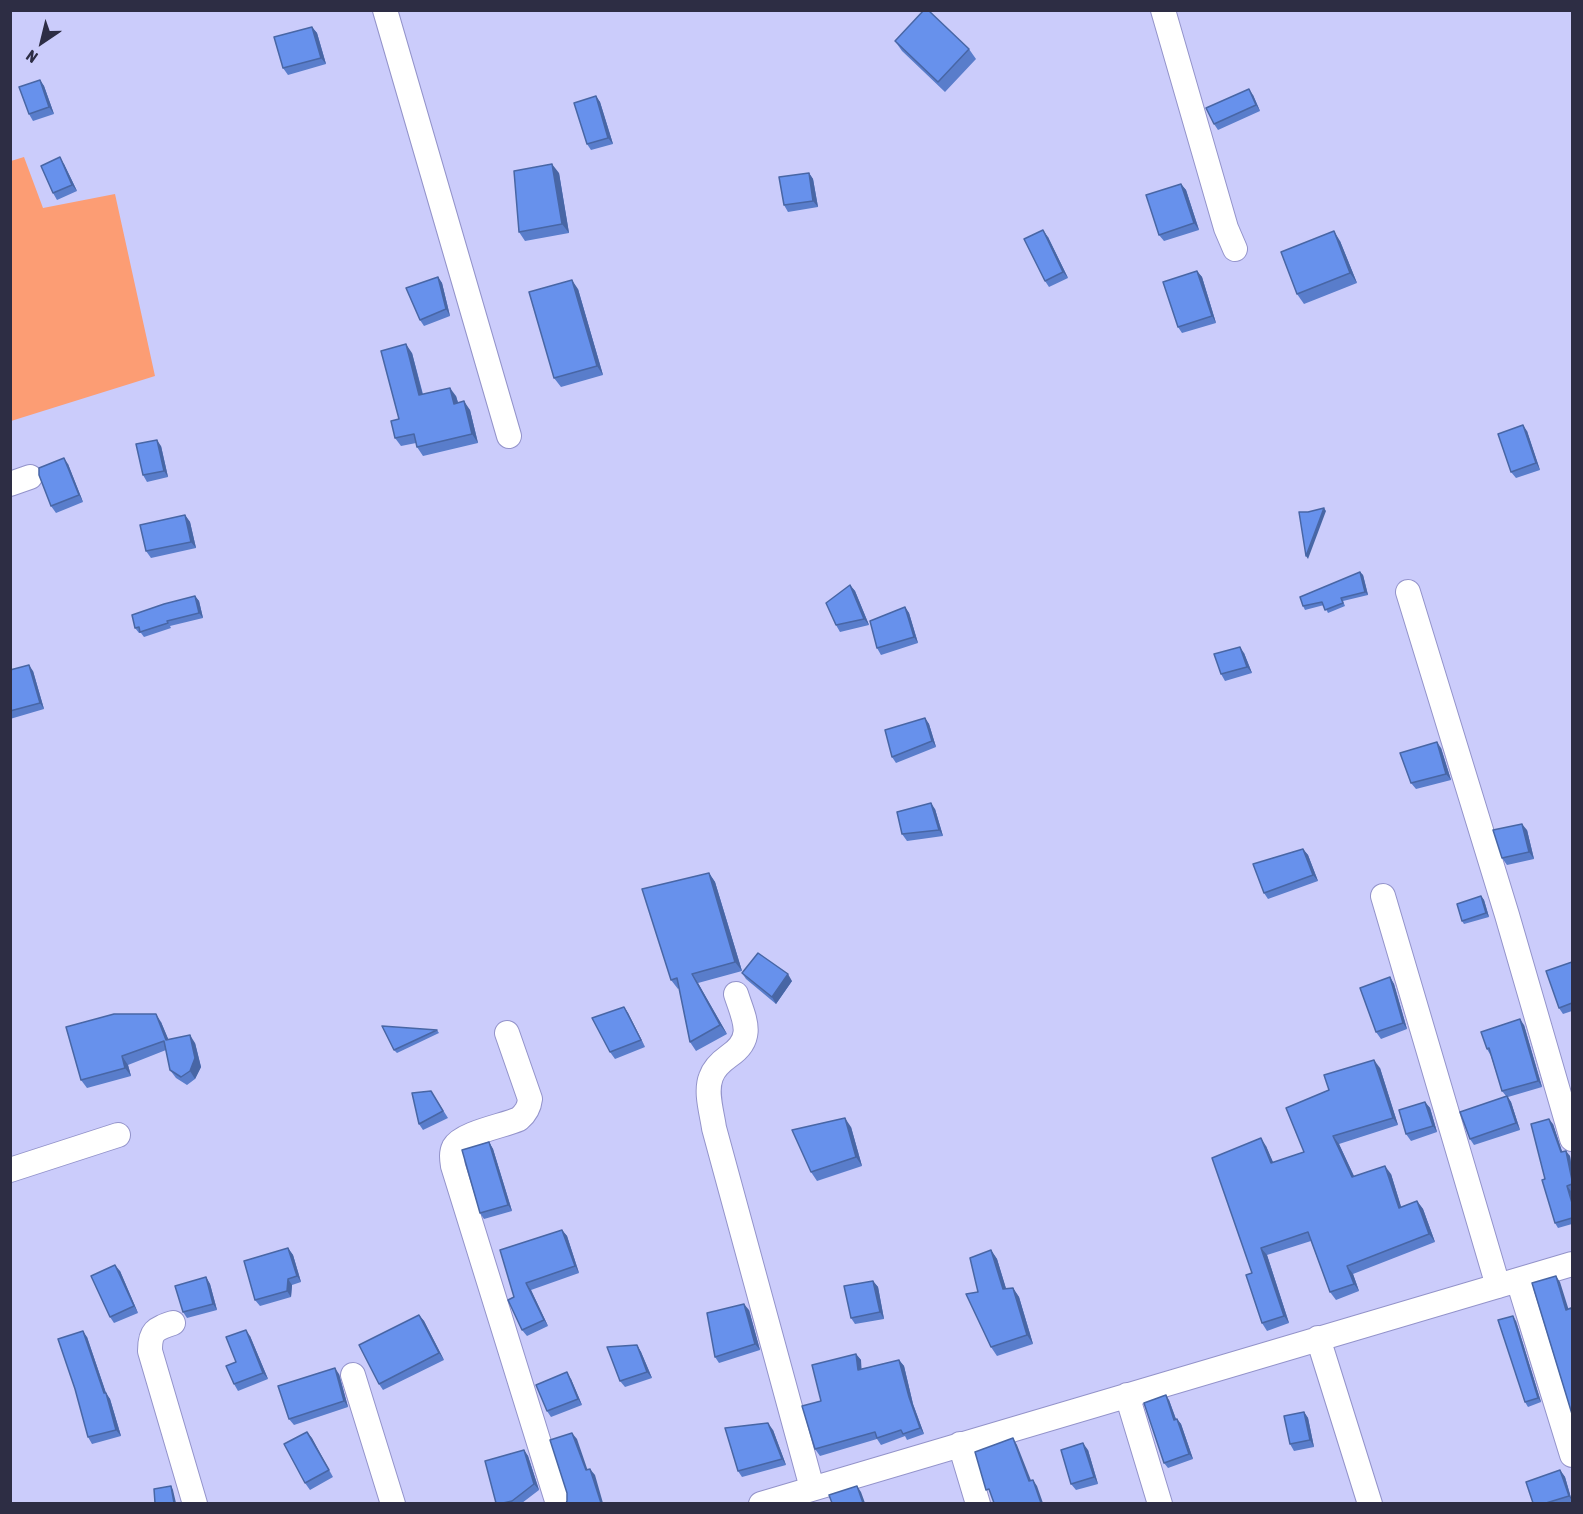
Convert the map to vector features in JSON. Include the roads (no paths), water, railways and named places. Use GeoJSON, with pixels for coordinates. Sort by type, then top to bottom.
{"type":"FeatureCollection","features":[{"type":"Feature","properties":{"kind":"street"},"geometry":{"type":"LineString","coordinates":[[385,10],[509,436]]}},
{"type":"Feature","properties":{"kind":"street"},"geometry":{"type":"LineString","coordinates":[[1163,10],[1226,228],[1235,249]]}},
{"type":"Feature","properties":{"kind":"street"},"geometry":{"type":"LineString","coordinates":[[1408,592],[1507,915],[1572,1139]]}},
{"type":"Feature","properties":{"kind":"street"},"geometry":{"type":"LineString","coordinates":[[1383,896],[1508,1283],[1572,1455]]}},
{"type":"Feature","properties":{"kind":"street"},"geometry":{"type":"LineString","coordinates":[[736,994],[747,1028],[745,1040],[739,1049],[717,1066],[711,1076],[709,1094],[714,1128],[812,1488]]}},
{"type":"Feature","properties":{"kind":"street"},"geometry":{"type":"LineString","coordinates":[[507,1033],[530,1099],[529,1107],[519,1119],[465,1137],[454,1147],[453,1166],[558,1503]]}},
{"type":"Feature","properties":{"kind":"street"},"geometry":{"type":"LineString","coordinates":[[10,1170],[118,1135]]}},
{"type":"Feature","properties":{"kind":"street"},"geometry":{"type":"LineString","coordinates":[[761,1503],[1572,1264]]}},
{"type":"Feature","properties":{"kind":"street"},"geometry":{"type":"LineString","coordinates":[[173,1323],[153,1333],[150,1340],[150,1351],[195,1503]]}},
{"type":"Feature","properties":{"kind":"street"},"geometry":{"type":"LineString","coordinates":[[1318,1338],[1370,1503]]}},
{"type":"Feature","properties":{"kind":"street"},"geometry":{"type":"LineString","coordinates":[[353,1375],[393,1503]]}},
{"type":"Feature","properties":{"kind":"street"},"geometry":{"type":"LineString","coordinates":[[1127,1395],[1160,1503]]}},
{"type":"Feature","properties":{"kind":"street"},"geometry":{"type":"LineString","coordinates":[[960,1444],[978,1503]]}}]}
